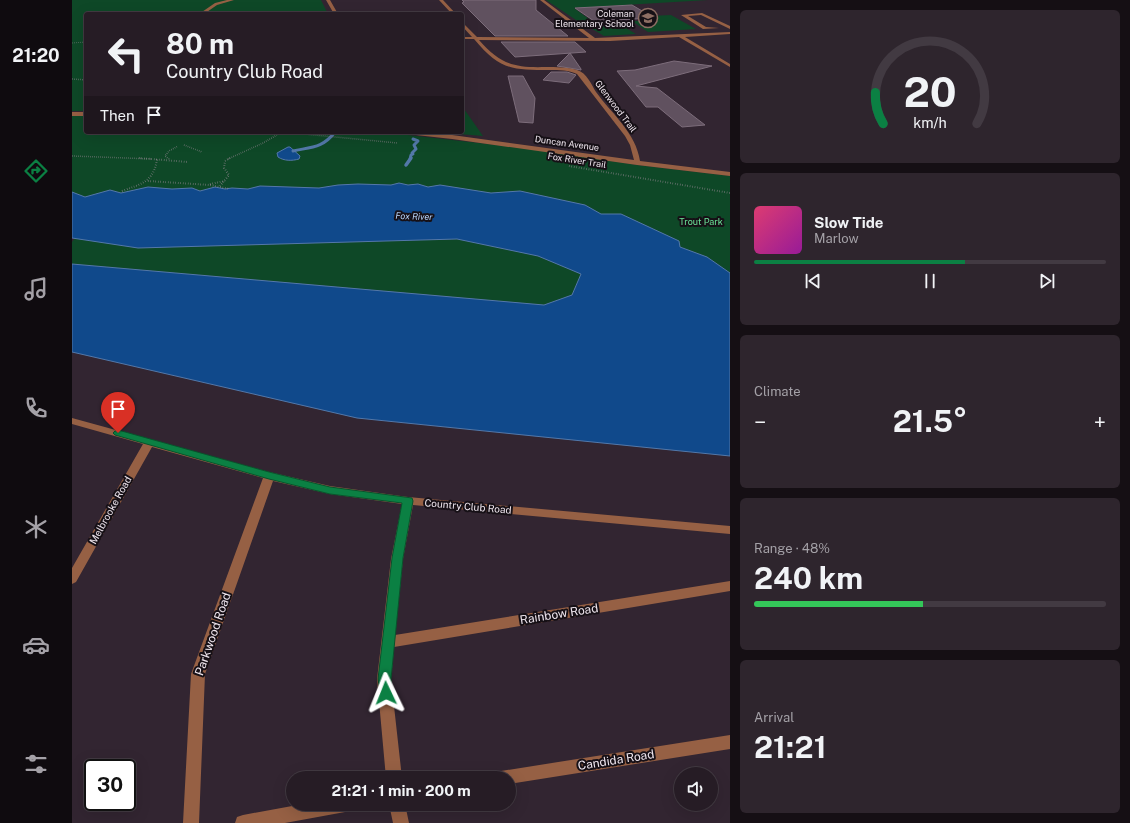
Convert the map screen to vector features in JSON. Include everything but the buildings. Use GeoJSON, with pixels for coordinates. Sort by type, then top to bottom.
{"type":"FeatureCollection","features":[{"type":"Feature","properties":{"kind":"street"},"geometry":{"type":"LineString","coordinates":[[204,12],[222,1],[232,0]]}},
{"type":"Feature","properties":{"kind":"street"},"geometry":{"type":"LineString","coordinates":[[328,0],[335,12]]}},
{"type":"Feature","properties":{"kind":"street"},"geometry":{"type":"LineString","coordinates":[[441,0],[452,12]]}},
{"type":"Feature","properties":{"kind":"street"},"geometry":{"type":"LineString","coordinates":[[542,0],[594,40]]}},
{"type":"Feature","properties":{"kind":"street"},"geometry":{"type":"LineString","coordinates":[[702,14],[728,27],[706,28],[683,15],[702,14]]}},
{"type":"Feature","properties":{"kind":"street"},"geometry":{"type":"LineString","coordinates":[[464,25],[477,38]]}},
{"type":"Feature","properties":{"kind":"street"},"geometry":{"type":"LineString","coordinates":[[464,38],[594,40],[730,33]]}},
{"type":"Feature","properties":{"kind":"street"},"geometry":{"type":"LineString","coordinates":[[680,36],[730,66]]}},
{"type":"Feature","properties":{"kind":"street","name":"Glenwood Trail"},"geometry":{"type":"LineString","coordinates":[[477,38],[494,58],[512,67],[569,70],[575,71],[583,76],[595,94],[613,114],[633,145],[638,158],[637,163]]}},
{"type":"Feature","properties":{"kind":"street"},"geometry":{"type":"LineString","coordinates":[[72,114],[84,114]]}},
{"type":"Feature","properties":{"kind":"street","name":"Duncan Avenue"},"geometry":{"type":"LineString","coordinates":[[420,134],[730,174]]}},
{"type":"Feature","properties":{"kind":"street","name":"Country Club Road"},"geometry":{"type":"LineString","coordinates":[[72,421],[269,476],[330,490],[408,501],[730,530]]}},
{"type":"Feature","properties":{"kind":"street","name":"Melbrooke Road"},"geometry":{"type":"LineString","coordinates":[[72,579],[148,442]]}},
{"type":"Feature","properties":{"kind":"street","name":"Parkwood Road"},"geometry":{"type":"LineString","coordinates":[[191,823],[198,674],[269,476]]}},
{"type":"Feature","properties":{"kind":"street"},"geometry":{"type":"LineString","coordinates":[[393,771],[384,679],[397,558],[408,501]]}},
{"type":"Feature","properties":{"kind":"street","name":"Rainbow Road"},"geometry":{"type":"LineString","coordinates":[[388,642],[730,586]]}},
{"type":"Feature","properties":{"kind":"street","name":"Candida Road"},"geometry":{"type":"LineString","coordinates":[[516,776],[730,742]]}},
{"type":"Feature","properties":{"kind":"street"},"geometry":{"type":"LineString","coordinates":[[243,823],[308,811]]}},
{"type":"Feature","properties":{"kind":"street"},"geometry":{"type":"LineString","coordinates":[[398,811],[401,823]]}},
{"type":"Feature","properties":{"kind":"path"},"geometry":{"type":"LineString","coordinates":[[72,43],[84,42]]}},
{"type":"Feature","properties":{"kind":"path"},"geometry":{"type":"LineString","coordinates":[[72,79],[84,80]]}},
{"type":"Feature","properties":{"kind":"path"},"geometry":{"type":"LineString","coordinates":[[220,186],[229,175],[224,168],[225,162],[279,134]]}},
{"type":"Feature","properties":{"kind":"path"},"geometry":{"type":"LineString","coordinates":[[304,134],[400,143]]}},
{"type":"Feature","properties":{"kind":"path"},"geometry":{"type":"LineString","coordinates":[[184,145],[202,152]]}},
{"type":"Feature","properties":{"kind":"path"},"geometry":{"type":"LineString","coordinates":[[173,160],[165,156],[169,151],[178,146]]}},
{"type":"Feature","properties":{"kind":"path"},"geometry":{"type":"LineString","coordinates":[[72,156],[157,159],[188,162]]}},
{"type":"Feature","properties":{"kind":"path"},"geometry":{"type":"LineString","coordinates":[[148,181],[156,167],[157,159]]}},
{"type":"Feature","properties":{"kind":"path","name":"Fox River Trail"},"geometry":{"type":"LineString","coordinates":[[563,165],[730,193]]}},
{"type":"Feature","properties":{"kind":"path"},"geometry":{"type":"LineString","coordinates":[[208,184],[225,180]]}},
{"type":"Feature","properties":{"kind":"path"},"geometry":{"type":"LineString","coordinates":[[122,191],[148,181],[173,184],[208,184],[230,189]]}},
{"type":"Feature","properties":{"kind":"green space"},"geometry":{"type":"Polygon","coordinates":[[[72,0],[321,0],[327,12],[84,12],[84,111],[72,111],[72,0]]]}},
{"type":"Feature","properties":{"kind":"green space"},"geometry":{"type":"Polygon","coordinates":[[[546,0],[708,0],[574,8],[593,22],[579,22],[546,0]]]}},
{"type":"Feature","properties":{"kind":"green space"},"geometry":{"type":"Polygon","coordinates":[[[671,15],[696,29],[648,32],[632,21],[657,21],[650,16],[671,15]]]}},
{"type":"Feature","properties":{"kind":"green space"},"geometry":{"type":"Polygon","coordinates":[[[621,25],[636,34],[604,36],[589,27],[621,25]]]}},
{"type":"Feature","properties":{"kind":"green space"},"geometry":{"type":"Polygon","coordinates":[[[464,109],[483,136],[459,134],[464,134],[464,109]]]}},
{"type":"Feature","properties":{"kind":"green space","name":"Trout Park"},"geometry":{"type":"Polygon","coordinates":[[[72,116],[84,116],[84,134],[399,134],[531,149],[637,165],[730,176],[730,273],[707,257],[680,247],[621,214],[600,214],[585,205],[521,191],[491,193],[440,185],[428,187],[418,184],[408,185],[399,183],[391,185],[338,185],[319,188],[260,186],[248,189],[225,189],[215,187],[200,191],[192,188],[172,189],[148,187],[121,193],[110,190],[85,197],[72,192],[72,116]]]}},
{"type":"Feature","properties":{"kind":"green space"},"geometry":{"type":"Polygon","coordinates":[[[75,238],[138,248],[457,239],[538,256],[581,274],[572,295],[544,305],[72,264],[72,242],[75,238]]]}},
{"type":"Feature","properties":{"kind":"water"},"geometry":{"type":"Polygon","coordinates":[[[288,147],[300,156],[299,159],[288,160],[278,157],[277,153],[288,147]]]}},
{"type":"Feature","properties":{"kind":"water","name":"Fox River"},"geometry":{"type":"Polygon","coordinates":[[[399,183],[408,185],[418,184],[428,187],[440,185],[491,193],[520,191],[585,205],[601,214],[621,214],[679,241],[680,247],[707,257],[730,273],[730,456],[357,418],[72,352],[72,264],[544,305],[572,295],[581,274],[538,256],[457,239],[138,248],[72,238],[72,192],[85,197],[110,190],[121,193],[148,187],[172,189],[192,188],[200,191],[215,187],[225,189],[248,189],[260,186],[319,188],[338,185],[391,185],[399,183]]]}},
{"type":"Feature","properties":{"kind":"waterway"},"geometry":{"type":"LineString","coordinates":[[293,151],[321,144],[333,134]]}},
{"type":"Feature","properties":{"kind":"waterway"},"geometry":{"type":"LineString","coordinates":[[410,159],[411,155],[413,154],[412,153],[416,149],[414,145],[418,141],[413,139]]}},
{"type":"Feature","properties":{"kind":"waterway"},"geometry":{"type":"LineString","coordinates":[[406,165],[411,158]]}},
{"type":"Feature","properties":{"kind":"place","name":"Coleman Elementary School"},"geometry":{"type":"Point","coordinates":[648,18]}},
{"type":"Feature","properties":{"kind":"route"},"geometry":{"type":"LineString","coordinates":[[118,433],[269,476],[330,490],[408,501],[397,558],[384,679],[386,693]]}}]}
